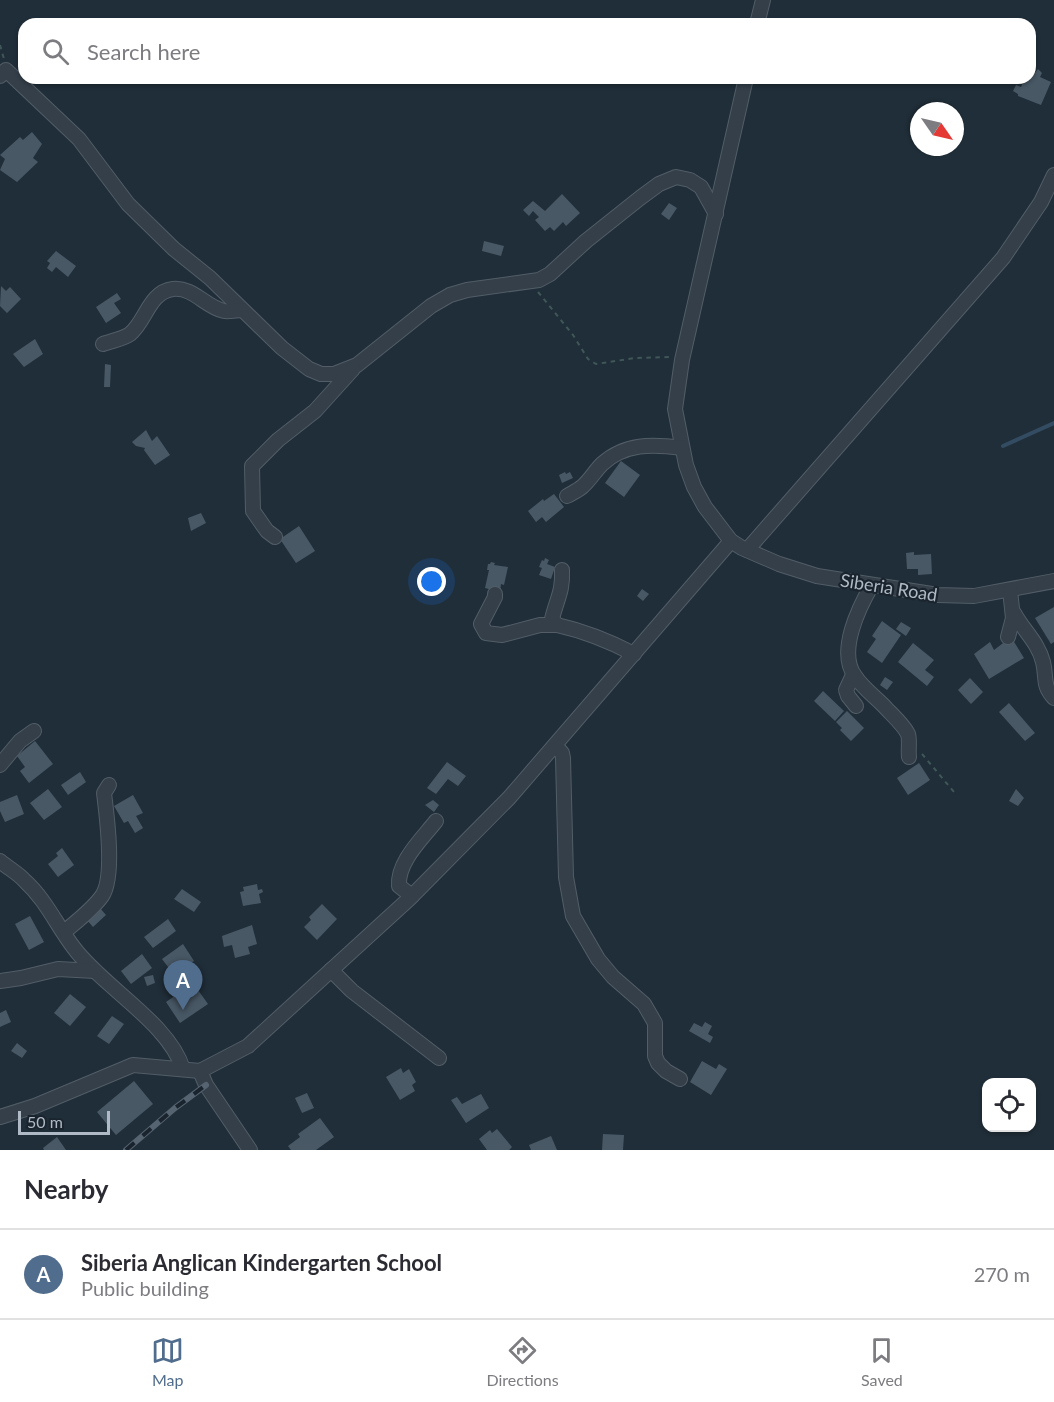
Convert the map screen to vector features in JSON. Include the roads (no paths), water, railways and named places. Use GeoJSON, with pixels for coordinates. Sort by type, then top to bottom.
{"type":"FeatureCollection","features":[{"type":"Feature","properties":{"kind":"street"},"geometry":{"type":"LineString","coordinates":[[759,18],[763,0]]}},
{"type":"Feature","properties":{"kind":"street"},"geometry":{"type":"LineString","coordinates":[[0,76],[6,70],[18,81]]}},
{"type":"Feature","properties":{"kind":"street"},"geometry":{"type":"LineString","coordinates":[[21,84],[79,139],[128,204],[282,348],[309,369],[321,374],[334,374],[357,365]]}},
{"type":"Feature","properties":{"kind":"street"},"geometry":{"type":"LineString","coordinates":[[0,1117],[35,1106],[133,1065],[200,1071],[248,1046],[411,896],[509,798],[731,541],[705,507],[694,488],[682,448],[675,409],[682,360],[745,84]]}},
{"type":"Feature","properties":{"kind":"street"},"geometry":{"type":"LineString","coordinates":[[747,550],[1003,258],[1041,202],[1054,175]]}},
{"type":"Feature","properties":{"kind":"street"},"geometry":{"type":"LineString","coordinates":[[275,537],[267,531],[253,511],[252,466],[278,440],[315,411],[357,365],[431,306],[467,290],[539,280],[550,274],[586,241],[640,198],[659,184],[676,177],[690,180],[700,187],[716,214]]}},
{"type":"Feature","properties":{"kind":"street"},"geometry":{"type":"LineString","coordinates":[[104,344],[128,335],[145,316],[150,303],[171,289],[181,289],[192,293],[224,311],[242,310]]}},
{"type":"Feature","properties":{"kind":"street"},"geometry":{"type":"LineString","coordinates":[[567,496],[583,486],[600,466],[624,449],[663,445],[682,448]]}},
{"type":"Feature","properties":{"kind":"street","name":"Siberia Road"},"geometry":{"type":"LineString","coordinates":[[731,541],[747,550],[802,572],[938,595],[974,596],[1054,581]]}},
{"type":"Feature","properties":{"kind":"street"},"geometry":{"type":"LineString","coordinates":[[557,625],[552,619],[555,605],[563,588],[562,570]]}},
{"type":"Feature","properties":{"kind":"street"},"geometry":{"type":"LineString","coordinates":[[872,585],[864,600],[848,646],[853,675],[894,717],[908,735],[909,757]]}},
{"type":"Feature","properties":{"kind":"street"},"geometry":{"type":"LineString","coordinates":[[1011,590],[1014,613],[1038,647],[1044,663],[1046,689],[1054,698]]}},
{"type":"Feature","properties":{"kind":"street"},"geometry":{"type":"LineString","coordinates":[[495,594],[481,624],[486,633],[502,635],[540,625],[557,625],[596,636],[634,654]]}},
{"type":"Feature","properties":{"kind":"street"},"geometry":{"type":"LineString","coordinates":[[1008,637],[1014,613]]}},
{"type":"Feature","properties":{"kind":"street"},"geometry":{"type":"LineString","coordinates":[[853,675],[846,690],[856,706]]}},
{"type":"Feature","properties":{"kind":"street"},"geometry":{"type":"LineString","coordinates":[[0,765],[20,741],[34,731]]}},
{"type":"Feature","properties":{"kind":"street"},"geometry":{"type":"LineString","coordinates":[[555,745],[563,758],[565,867],[573,916],[598,959],[613,977],[644,1004],[655,1023],[658,1063],[680,1079]]}},
{"type":"Feature","properties":{"kind":"street"},"geometry":{"type":"LineString","coordinates":[[64,932],[101,897],[108,880],[104,793],[109,785]]}},
{"type":"Feature","properties":{"kind":"street"},"geometry":{"type":"LineString","coordinates":[[411,896],[399,886],[398,876],[412,852],[436,821]]}},
{"type":"Feature","properties":{"kind":"street"},"geometry":{"type":"LineString","coordinates":[[0,861],[30,886],[74,948],[95,971],[132,1003],[170,1043],[179,1056],[183,1069]]}},
{"type":"Feature","properties":{"kind":"street"},"geometry":{"type":"LineString","coordinates":[[0,981],[58,969],[95,971]]}},
{"type":"Feature","properties":{"kind":"street"},"geometry":{"type":"LineString","coordinates":[[331,970],[352,991],[440,1058]]}},
{"type":"Feature","properties":{"kind":"street"},"geometry":{"type":"LineString","coordinates":[[200,1071],[206,1084],[250,1150]]}},
{"type":"Feature","properties":{"kind":"waterway"},"geometry":{"type":"LineString","coordinates":[[1003,446],[1054,423]]}},
{"type":"Feature","properties":{"kind":"railway"},"geometry":{"type":"LineString","coordinates":[[126,1150],[206,1085]]}},
{"type":"Feature","properties":{"kind":"place","name":"Siberia Anglican Kindergarten School"},"geometry":{"type":"Point","coordinates":[183,1010]}}]}
